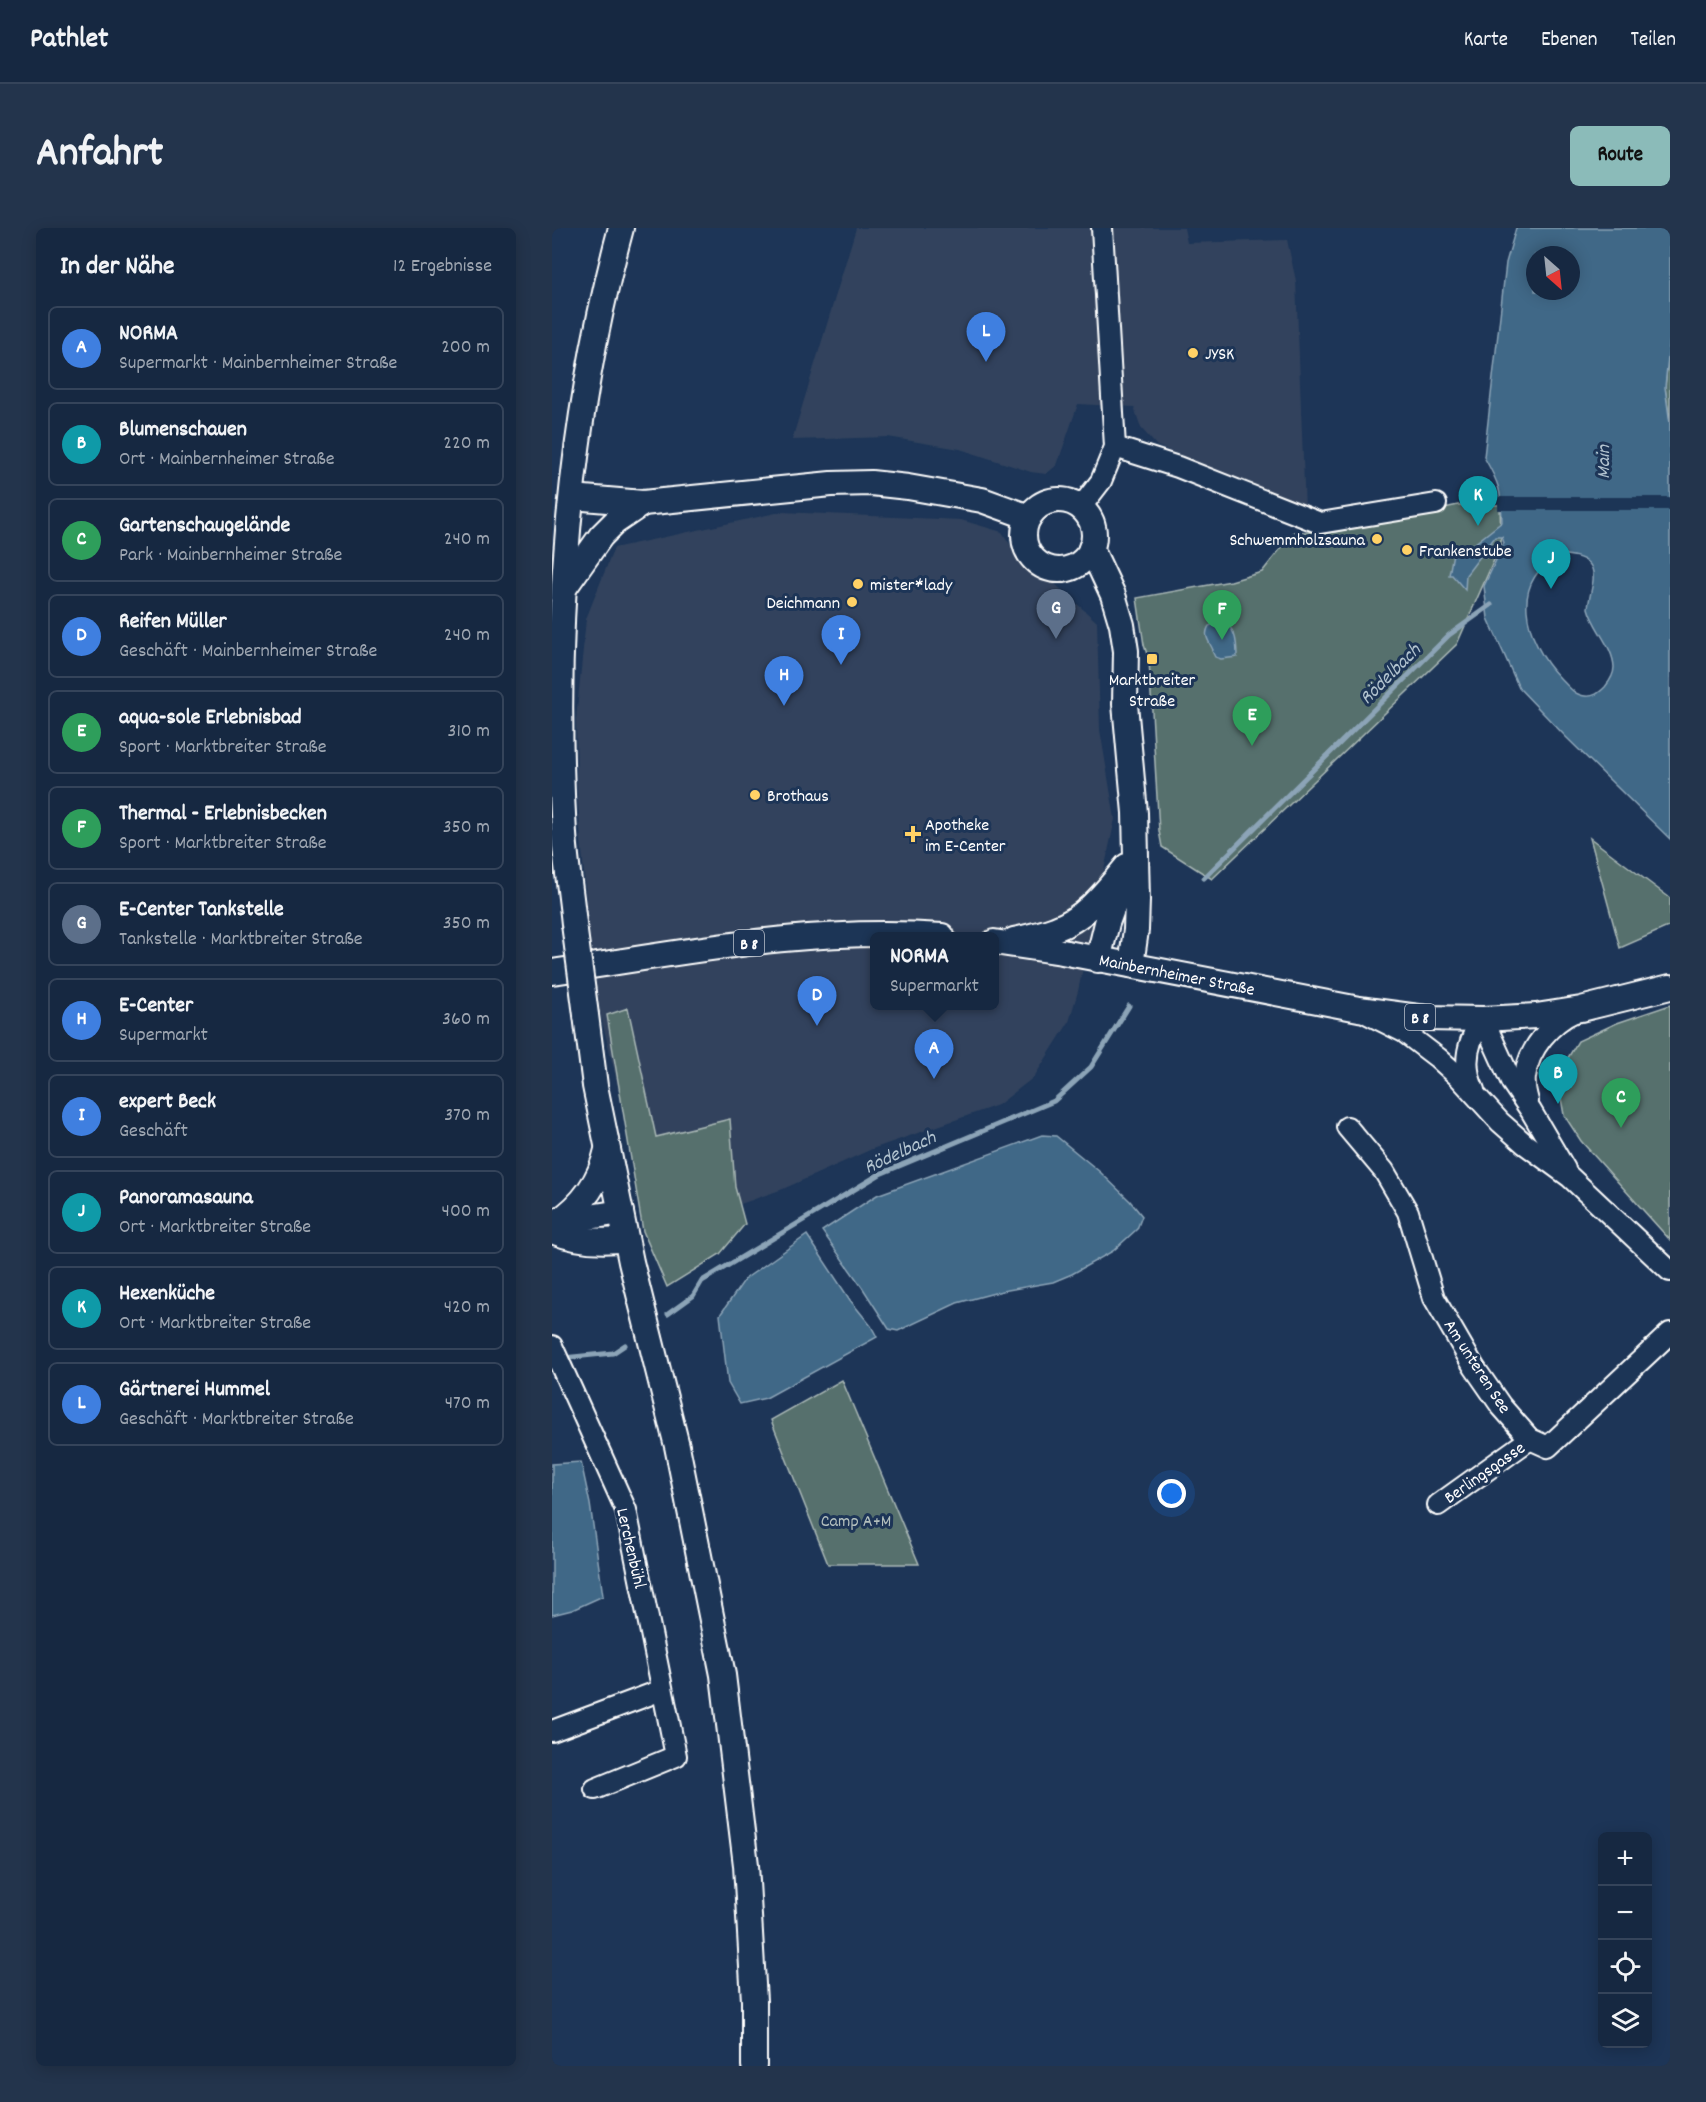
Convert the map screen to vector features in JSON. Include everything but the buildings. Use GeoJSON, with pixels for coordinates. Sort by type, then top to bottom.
{"type":"FeatureCollection","features":[{"type":"Feature","properties":{"kind":"main road"},"geometry":{"type":"LineString","coordinates":[[621,228],[610,267],[587,380],[572,497],[564,589],[561,678],[564,836],[595,1086],[626,1239],[677,1446],[723,1675],[746,1865],[754,2066]]}},
{"type":"Feature","properties":{"kind":"main road"},"geometry":{"type":"LineString","coordinates":[[572,497],[643,503],[831,484],[871,483],[982,500],[1029,517]]}},
{"type":"Feature","properties":{"kind":"main road"},"geometry":{"type":"LineString","coordinates":[[1053,500],[1072,502],[1081,507],[1087,514],[1094,531],[1091,548],[1082,561],[1067,568],[1056,569],[1046,567],[1031,556],[1024,537],[1029,517],[1043,504],[1053,500]]}},
{"type":"Feature","properties":{"kind":"main road"},"geometry":{"type":"LineString","coordinates":[[564,589],[601,536],[615,522],[643,503]]}},
{"type":"Feature","properties":{"kind":"main road"},"geometry":{"type":"LineString","coordinates":[[1091,548],[1113,595],[1122,625],[1126,651],[1125,704],[1134,813],[1131,856],[1136,930],[1131,965]]}},
{"type":"Feature","properties":{"kind":"main road"},"geometry":{"type":"LineString","coordinates":[[1067,568],[1091,585],[1104,606],[1125,704]]}},
{"type":"Feature","properties":{"kind":"main road"},"geometry":{"type":"LineString","coordinates":[[999,942],[1055,929],[1078,917],[1098,900],[1131,856]]}},
{"type":"Feature","properties":{"kind":"main road"},"geometry":{"type":"LineString","coordinates":[[1098,960],[1107,923],[1131,856]]}},
{"type":"Feature","properties":{"kind":"main road","name":"B 8"},"geometry":{"type":"LineString","coordinates":[[552,972],[777,939],[870,933]]}},
{"type":"Feature","properties":{"kind":"main road","name":"Mainbernheimer Straße"},"geometry":{"type":"LineString","coordinates":[[999,942],[1359,1009],[1426,1017],[1483,1019],[1536,1016],[1581,1009],[1670,987]]}},
{"type":"Feature","properties":{"kind":"main road"},"geometry":{"type":"LineString","coordinates":[[554,1225],[587,1195],[601,1173],[608,1148]]}},
{"type":"Feature","properties":{"kind":"main road"},"geometry":{"type":"LineString","coordinates":[[554,1225],[621,1212]]}},
{"type":"Feature","properties":{"kind":"main road"},"geometry":{"type":"LineString","coordinates":[[554,1225],[569,1238],[592,1242],[626,1239]]}},
{"type":"Feature","properties":{"kind":"street"},"geometry":{"type":"LineString","coordinates":[[1081,507],[1101,481],[1114,447],[1102,228]]}},
{"type":"Feature","properties":{"kind":"street"},"geometry":{"type":"LineString","coordinates":[[1114,447],[1178,468],[1320,523],[1436,504]]}},
{"type":"Feature","properties":{"kind":"street","name":"Mainbernheimer Straße"},"geometry":{"type":"LineString","coordinates":[[1359,1009],[1422,1044],[1459,1077],[1500,1122],[1570,1177],[1670,1271]]}},
{"type":"Feature","properties":{"kind":"street","name":"Mainbernheimer Straße"},"geometry":{"type":"LineString","coordinates":[[1531,1111],[1524,1079],[1531,1059],[1547,1032],[1563,1018],[1581,1009]]}},
{"type":"Feature","properties":{"kind":"street","name":"Mainbernheimer Straße"},"geometry":{"type":"LineString","coordinates":[[1478,1097],[1468,1076],[1467,1053],[1474,1031],[1483,1019],[1512,1083],[1570,1177]]}},
{"type":"Feature","properties":{"kind":"street","name":"Am unteren See"},"geometry":{"type":"LineString","coordinates":[[1347,1127],[1384,1171],[1408,1212],[1434,1298],[1474,1367],[1501,1406],[1530,1439]]}},
{"type":"Feature","properties":{"kind":"street"},"geometry":{"type":"LineString","coordinates":[[1530,1439],[1548,1447],[1670,1333]]}},
{"type":"Feature","properties":{"kind":"street","name":"Lerchenbühl"},"geometry":{"type":"LineString","coordinates":[[554,1350],[626,1510],[676,1756],[595,1789]]}},
{"type":"Feature","properties":{"kind":"street","name":"Berlingsgasse"},"geometry":{"type":"LineString","coordinates":[[1438,1505],[1530,1439]]}},
{"type":"Feature","properties":{"kind":"street"},"geometry":{"type":"LineString","coordinates":[[552,1731],[662,1690]]}},
{"type":"Feature","properties":{"kind":"shaded area"},"geometry":{"type":"Polygon","coordinates":[[[856,228],[1184,228],[1187,243],[1287,240],[1296,281],[1305,511],[1219,470],[1157,446],[1141,428],[1134,407],[1078,404],[1057,465],[1046,474],[1031,472],[960,449],[888,437],[792,440],[856,228]]]}},
{"type":"Feature","properties":{"kind":"shaded area"},"geometry":{"type":"Polygon","coordinates":[[[781,512],[961,520],[1002,532],[1017,555],[1043,573],[1097,622],[1100,730],[1115,819],[1078,991],[1069,1022],[1034,1077],[998,1105],[872,1149],[783,1189],[655,1234],[600,1013],[588,922],[577,791],[576,720],[586,619],[614,548],[781,512]]]}},
{"type":"Feature","properties":{"kind":"green space"},"geometry":{"type":"Polygon","coordinates":[[[1670,337],[1670,424],[1665,387],[1670,337]]]}},
{"type":"Feature","properties":{"kind":"green space"},"geometry":{"type":"Polygon","coordinates":[[[1458,505],[1500,505],[1501,544],[1457,644],[1212,879],[1162,847],[1159,831],[1149,660],[1144,645],[1137,598],[1231,581],[1262,572],[1294,532],[1335,532],[1458,505]]]}},
{"type":"Feature","properties":{"kind":"green space"},"geometry":{"type":"Polygon","coordinates":[[[1590,838],[1670,898],[1670,926],[1620,948],[1590,838]]]}},
{"type":"Feature","properties":{"kind":"green space"},"geometry":{"type":"Polygon","coordinates":[[[1670,1005],[1670,1240],[1581,1141],[1564,1115],[1557,1076],[1578,1041],[1617,1023],[1670,1005]]]}},
{"type":"Feature","properties":{"kind":"green space"},"geometry":{"type":"Polygon","coordinates":[[[628,1008],[656,1137],[730,1119],[735,1187],[745,1224],[720,1254],[667,1287],[643,1231],[607,1015],[628,1008]]]}},
{"type":"Feature","properties":{"kind":"green space","name":"Camp A+M"},"geometry":{"type":"Polygon","coordinates":[[[842,1380],[919,1564],[828,1564],[771,1420],[842,1380]]]}},
{"type":"Feature","properties":{"kind":"water","name":"Main"},"geometry":{"type":"Polygon","coordinates":[[[1516,228],[1670,228],[1670,337],[1665,387],[1670,424],[1670,839],[1519,688],[1488,618],[1484,586],[1504,543],[1502,537],[1495,537],[1466,575],[1465,590],[1452,575],[1449,575],[1453,553],[1474,544],[1502,522],[1499,488],[1484,457],[1506,263],[1516,228]],[[1566,555],[1547,564],[1534,577],[1528,593],[1527,610],[1530,629],[1548,663],[1574,692],[1591,696],[1605,687],[1614,667],[1607,644],[1588,608],[1593,581],[1591,567],[1587,561],[1566,555]]]}},
{"type":"Feature","properties":{"kind":"water"},"geometry":{"type":"Polygon","coordinates":[[[1219,622],[1229,626],[1232,630],[1236,640],[1237,657],[1221,659],[1215,657],[1207,633],[1209,626],[1219,622]]]}},
{"type":"Feature","properties":{"kind":"water"},"geometry":{"type":"Polygon","coordinates":[[[1042,1135],[1056,1136],[1100,1172],[1130,1201],[1142,1216],[1137,1229],[1113,1251],[1053,1282],[1002,1291],[957,1303],[898,1331],[889,1329],[822,1231],[877,1195],[1042,1135]]]}},
{"type":"Feature","properties":{"kind":"water"},"geometry":{"type":"Polygon","coordinates":[[[807,1235],[877,1337],[766,1398],[740,1404],[728,1383],[720,1315],[745,1279],[807,1235]]]}},
{"type":"Feature","properties":{"kind":"water"},"geometry":{"type":"Polygon","coordinates":[[[581,1462],[590,1504],[603,1596],[572,1610],[552,1615],[552,1464],[581,1462]]]}},
{"type":"Feature","properties":{"kind":"pier"},"geometry":{"type":"Polygon","coordinates":[[[1498,497],[1670,497],[1670,510],[1498,510],[1498,497]]]}},
{"type":"Feature","properties":{"kind":"waterway","name":"Rödelbach"},"geometry":{"type":"LineString","coordinates":[[1204,878],[1449,635],[1491,605]]}},
{"type":"Feature","properties":{"kind":"waterway","name":"Rödelbach"},"geometry":{"type":"LineString","coordinates":[[668,1314],[693,1296],[702,1281],[880,1174],[1054,1101],[1091,1067],[1129,1006]]}},
{"type":"Feature","properties":{"kind":"waterway","name":"Rödelbach"},"geometry":{"type":"LineString","coordinates":[[563,1358],[613,1353],[625,1345]]}},
{"type":"Feature","properties":{"kind":"place","name":"JYSK"},"geometry":{"type":"Point","coordinates":[1193,353]}},
{"type":"Feature","properties":{"kind":"place","name":"Gärtnerei Hummel"},"geometry":{"type":"Point","coordinates":[986,362]}},
{"type":"Feature","properties":{"kind":"place","name":"Hexenküche"},"geometry":{"type":"Point","coordinates":[1478,526]}},
{"type":"Feature","properties":{"kind":"place","name":"Schwemmholzsauna"},"geometry":{"type":"Point","coordinates":[1377,539]}},
{"type":"Feature","properties":{"kind":"place","name":"Frankenstube"},"geometry":{"type":"Point","coordinates":[1407,550]}},
{"type":"Feature","properties":{"kind":"place","name":"mister*lady"},"geometry":{"type":"Point","coordinates":[858,584]}},
{"type":"Feature","properties":{"kind":"place","name":"Panoramasauna"},"geometry":{"type":"Point","coordinates":[1551,589]}},
{"type":"Feature","properties":{"kind":"place","name":"Deichmann"},"geometry":{"type":"Point","coordinates":[852,602]}},
{"type":"Feature","properties":{"kind":"place","name":"E-Center Tankstelle"},"geometry":{"type":"Point","coordinates":[1056,639]}},
{"type":"Feature","properties":{"kind":"place","name":"Thermal - Erlebnisbecken"},"geometry":{"type":"Point","coordinates":[1222,640]}},
{"type":"Feature","properties":{"kind":"place","name":"Marktbreiter Straße"},"geometry":{"type":"Point","coordinates":[1152,659]}},
{"type":"Feature","properties":{"kind":"place","name":"expert Beck"},"geometry":{"type":"Point","coordinates":[841,665]}},
{"type":"Feature","properties":{"kind":"place","name":"E-Center"},"geometry":{"type":"Point","coordinates":[784,706]}},
{"type":"Feature","properties":{"kind":"place","name":"aqua-sole Erlebnisbad"},"geometry":{"type":"Point","coordinates":[1252,746]}},
{"type":"Feature","properties":{"kind":"place","name":"Brothaus"},"geometry":{"type":"Point","coordinates":[755,795]}},
{"type":"Feature","properties":{"kind":"place","name":"Apotheke im E-Center"},"geometry":{"type":"Point","coordinates":[913,834]}},
{"type":"Feature","properties":{"kind":"place","name":"Reifen Müller"},"geometry":{"type":"Point","coordinates":[817,1026]}},
{"type":"Feature","properties":{"kind":"place","name":"NORMA"},"geometry":{"type":"Point","coordinates":[934,1079]}},
{"type":"Feature","properties":{"kind":"place","name":"Blumenschauen"},"geometry":{"type":"Point","coordinates":[1558,1104]}},
{"type":"Feature","properties":{"kind":"place","name":"Gartenschaugelände"},"geometry":{"type":"Point","coordinates":[1621,1128]}}]}
